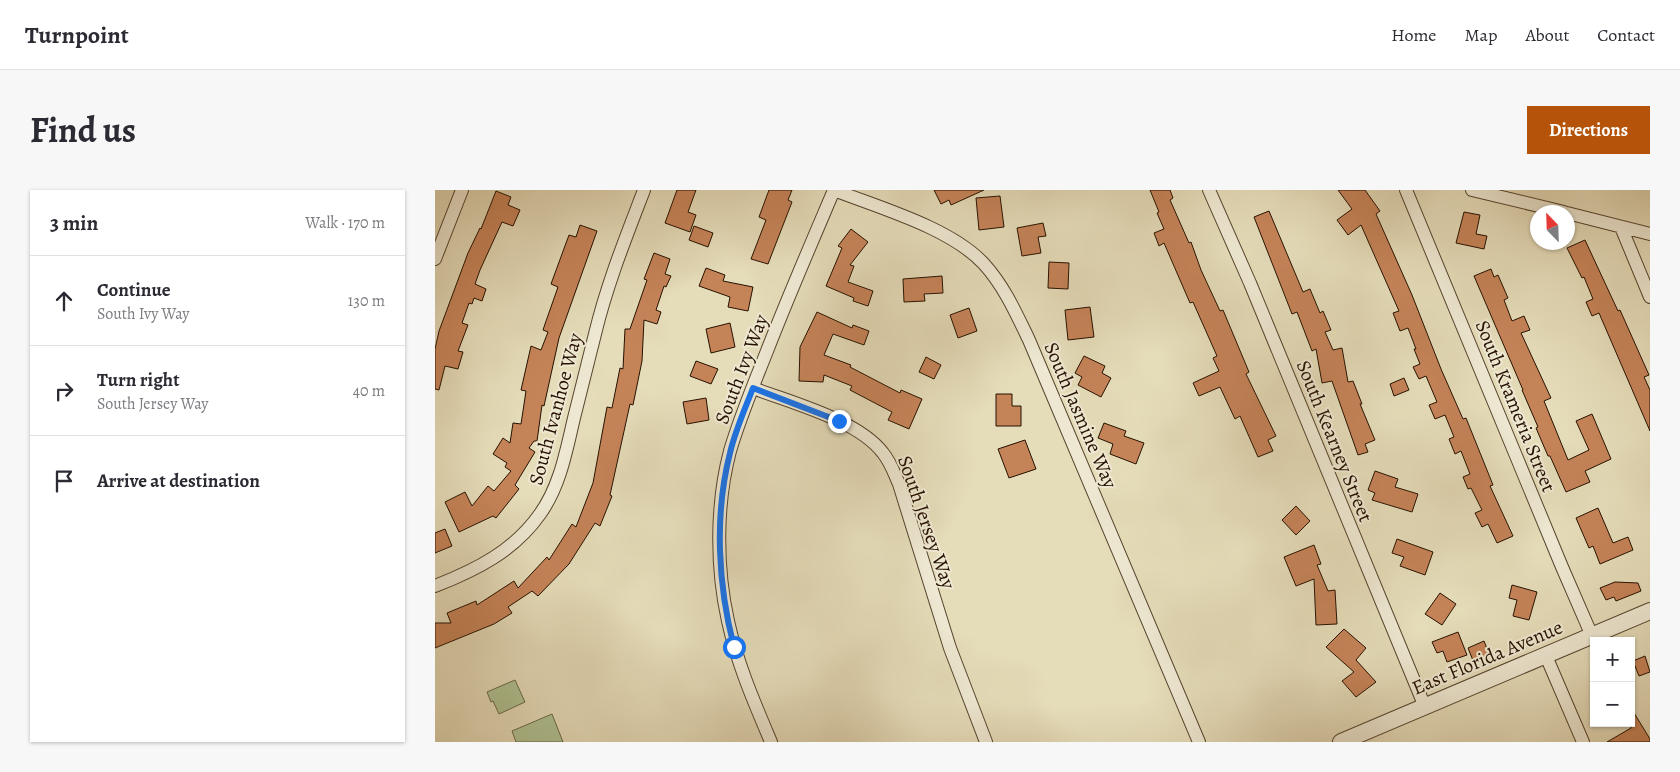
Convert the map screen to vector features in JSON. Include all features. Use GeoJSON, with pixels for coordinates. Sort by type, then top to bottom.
{"type":"FeatureCollection","features":[{"type":"Feature","properties":{"kind":"street"},"geometry":{"type":"LineString","coordinates":[[435,259],[461,190]]}},
{"type":"Feature","properties":{"kind":"street","name":"South Ivanhoe Way"},"geometry":{"type":"LineString","coordinates":[[435,586],[473,570],[503,551],[525,532],[549,500],[563,464],[595,331],[611,278],[644,190]]}},
{"type":"Feature","properties":{"kind":"street","name":"South Ivy Way"},"geometry":{"type":"LineString","coordinates":[[771,742],[744,678],[730,631],[724,597],[721,517],[725,477],[738,426],[791,290],[834,190]]}},
{"type":"Feature","properties":{"kind":"street","name":"South Jasmine Way"},"geometry":{"type":"LineString","coordinates":[[834,190],[955,240],[982,262],[1001,286],[1029,340],[1199,742]]}},
{"type":"Feature","properties":{"kind":"street","name":"South Kearney Street"},"geometry":{"type":"LineString","coordinates":[[1209,190],[1250,283],[1425,707]]}},
{"type":"Feature","properties":{"kind":"street","name":"South Krameria Street"},"geometry":{"type":"LineString","coordinates":[[1406,190],[1592,636]]}},
{"type":"Feature","properties":{"kind":"street"},"geometry":{"type":"LineString","coordinates":[[1471,190],[1534,205]]}},
{"type":"Feature","properties":{"kind":"street"},"geometry":{"type":"LineString","coordinates":[[1575,215],[1650,234]]}},
{"type":"Feature","properties":{"kind":"street"},"geometry":{"type":"LineString","coordinates":[[1621,226],[1650,297]]}},
{"type":"Feature","properties":{"kind":"street","name":"South Jersey Way"},"geometry":{"type":"LineString","coordinates":[[753,388],[839,421],[860,432],[882,452],[890,463],[899,484],[950,648],[986,742]]}},
{"type":"Feature","properties":{"kind":"street","name":"East Florida Avenue"},"geometry":{"type":"LineString","coordinates":[[1341,742],[1650,611]]}},
{"type":"Feature","properties":{"kind":"street"},"geometry":{"type":"LineString","coordinates":[[1546,656],[1579,741]]}},
{"type":"Feature","properties":{"kind":"green space"},"geometry":{"type":"Polygon","coordinates":[[[515,680],[525,702],[499,714],[487,692],[515,680]]]}},
{"type":"Feature","properties":{"kind":"green space"},"geometry":{"type":"Polygon","coordinates":[[[552,714],[563,742],[516,742],[512,731],[552,714]]]}},
{"type":"Feature","properties":{"kind":"building"},"geometry":{"type":"Polygon","coordinates":[[[677,190],[696,190],[688,212],[696,215],[690,232],[665,223],[677,190]]]}},
{"type":"Feature","properties":{"kind":"building"},"geometry":{"type":"Polygon","coordinates":[[[769,190],[792,190],[788,200],[792,202],[768,264],[751,259],[766,220],[759,217],[769,190]]]}},
{"type":"Feature","properties":{"kind":"building"},"geometry":{"type":"Polygon","coordinates":[[[934,190],[984,190],[951,205],[949,200],[941,204],[934,190]]]}},
{"type":"Feature","properties":{"kind":"building"},"geometry":{"type":"Polygon","coordinates":[[[1150,190],[1170,190],[1173,198],[1170,200],[1189,243],[1191,242],[1201,270],[1220,311],[1223,310],[1249,372],[1246,374],[1276,436],[1268,440],[1273,451],[1258,457],[1240,416],[1235,419],[1220,387],[1199,396],[1193,383],[1219,371],[1213,358],[1217,356],[1193,302],[1190,303],[1164,243],[1159,246],[1154,233],[1164,229],[1150,190]]]}},
{"type":"Feature","properties":{"kind":"building"},"geometry":{"type":"Polygon","coordinates":[[[1338,190],[1365,190],[1380,211],[1376,214],[1463,419],[1466,418],[1493,485],[1490,486],[1513,536],[1497,543],[1488,524],[1482,527],[1475,513],[1482,510],[1471,488],[1468,489],[1463,477],[1470,474],[1461,451],[1455,454],[1449,439],[1454,437],[1445,415],[1435,419],[1429,405],[1437,402],[1426,376],[1419,379],[1413,367],[1420,364],[1414,349],[1416,349],[1408,328],[1400,331],[1393,313],[1399,311],[1361,225],[1348,235],[1337,220],[1352,209],[1338,190]]]}},
{"type":"Feature","properties":{"kind":"building"},"geometry":{"type":"Polygon","coordinates":[[[496,191],[511,197],[508,205],[520,210],[513,226],[502,222],[480,270],[475,284],[486,289],[482,301],[474,298],[472,304],[469,303],[462,323],[468,325],[458,351],[463,352],[458,369],[445,366],[439,390],[435,389],[435,349],[439,331],[468,253],[481,229],[496,191]]]}},
{"type":"Feature","properties":{"kind":"building"},"geometry":{"type":"Polygon","coordinates":[[[1000,196],[1004,227],[979,230],[976,198],[1000,196]]]}},
{"type":"Feature","properties":{"kind":"building"},"geometry":{"type":"Polygon","coordinates":[[[1269,211],[1303,292],[1310,289],[1320,313],[1323,311],[1331,330],[1325,332],[1333,350],[1342,348],[1348,382],[1353,381],[1375,440],[1365,444],[1368,452],[1358,455],[1332,381],[1322,383],[1316,349],[1312,351],[1297,312],[1292,314],[1254,217],[1269,211]]]}},
{"type":"Feature","properties":{"kind":"building"},"geometry":{"type":"Polygon","coordinates":[[[1464,212],[1480,215],[1476,234],[1487,236],[1484,249],[1456,243],[1464,212]]]}},
{"type":"Feature","properties":{"kind":"building"},"geometry":{"type":"Polygon","coordinates":[[[1043,223],[1046,236],[1038,237],[1041,253],[1022,256],[1017,228],[1043,223]]]}},
{"type":"Feature","properties":{"kind":"building"},"geometry":{"type":"Polygon","coordinates":[[[580,225],[597,231],[559,338],[544,406],[542,405],[537,441],[534,441],[529,448],[535,452],[515,485],[519,489],[496,518],[493,516],[459,532],[445,502],[465,492],[472,506],[488,486],[494,491],[511,471],[505,467],[507,463],[493,454],[503,438],[510,443],[513,423],[521,424],[526,391],[521,390],[531,346],[541,350],[548,332],[543,330],[558,287],[551,284],[569,235],[576,237],[580,225]]]}},
{"type":"Feature","properties":{"kind":"building"},"geometry":{"type":"Polygon","coordinates":[[[694,226],[713,233],[708,247],[689,240],[694,226]]]}},
{"type":"Feature","properties":{"kind":"building"},"geometry":{"type":"Polygon","coordinates":[[[851,229],[868,242],[850,265],[854,266],[848,282],[873,291],[868,306],[853,301],[854,298],[826,286],[842,248],[838,246],[851,229]]]}},
{"type":"Feature","properties":{"kind":"building"},"geometry":{"type":"Polygon","coordinates":[[[1585,240],[1618,311],[1620,310],[1649,375],[1644,377],[1650,390],[1650,431],[1599,313],[1592,316],[1586,302],[1593,299],[1584,277],[1582,278],[1568,250],[1575,250],[1575,244],[1585,240]]]}},
{"type":"Feature","properties":{"kind":"building"},"geometry":{"type":"Polygon","coordinates":[[[654,253],[670,259],[665,274],[671,276],[666,287],[664,286],[656,310],[661,312],[657,324],[644,320],[642,361],[633,405],[630,404],[610,495],[612,496],[600,526],[595,523],[569,564],[538,596],[532,591],[508,607],[512,613],[494,624],[435,648],[435,623],[451,623],[447,613],[476,601],[477,605],[514,581],[518,588],[547,557],[549,560],[572,524],[576,527],[593,483],[607,407],[612,408],[620,368],[623,369],[625,329],[630,329],[647,280],[644,279],[654,253]]]}},
{"type":"Feature","properties":{"kind":"building"},"geometry":{"type":"Polygon","coordinates":[[[1049,262],[1069,263],[1068,289],[1048,288],[1049,262]]]}},
{"type":"Feature","properties":{"kind":"building"},"geometry":{"type":"Polygon","coordinates":[[[706,268],[725,275],[723,281],[753,287],[748,311],[728,307],[730,297],[699,286],[706,268]]]}},
{"type":"Feature","properties":{"kind":"building"},"geometry":{"type":"Polygon","coordinates":[[[1491,269],[1494,277],[1498,275],[1508,298],[1504,300],[1512,321],[1524,316],[1530,330],[1521,333],[1551,398],[1544,401],[1568,460],[1589,450],[1576,421],[1592,414],[1611,459],[1585,471],[1590,482],[1566,492],[1536,428],[1538,427],[1523,390],[1474,276],[1491,269]]]}},
{"type":"Feature","properties":{"kind":"building"},"geometry":{"type":"Polygon","coordinates":[[[942,276],[943,293],[924,294],[925,301],[904,302],[903,279],[942,276]]]}},
{"type":"Feature","properties":{"kind":"building"},"geometry":{"type":"Polygon","coordinates":[[[1090,307],[1094,337],[1068,340],[1065,310],[1090,307]]]}},
{"type":"Feature","properties":{"kind":"building"},"geometry":{"type":"Polygon","coordinates":[[[969,308],[977,331],[958,338],[950,315],[969,308]]]}},
{"type":"Feature","properties":{"kind":"building"},"geometry":{"type":"Polygon","coordinates":[[[817,312],[852,328],[853,325],[869,331],[864,345],[833,334],[824,355],[851,365],[850,367],[900,393],[901,390],[922,399],[909,429],[888,420],[892,412],[850,390],[852,386],[824,375],[823,382],[799,381],[800,347],[817,312]]]}},
{"type":"Feature","properties":{"kind":"building"},"geometry":{"type":"Polygon","coordinates":[[[730,323],[735,347],[711,353],[706,329],[730,323]]]}},
{"type":"Feature","properties":{"kind":"building"},"geometry":{"type":"Polygon","coordinates":[[[1084,356],[1105,366],[1102,373],[1111,378],[1101,397],[1078,385],[1082,377],[1075,373],[1084,356]]]}},
{"type":"Feature","properties":{"kind":"building"},"geometry":{"type":"Polygon","coordinates":[[[926,357],[941,365],[934,379],[919,372],[926,357]]]}},
{"type":"Feature","properties":{"kind":"building"},"geometry":{"type":"Polygon","coordinates":[[[696,361],[718,369],[711,384],[690,376],[696,361]]]}},
{"type":"Feature","properties":{"kind":"building"},"geometry":{"type":"Polygon","coordinates":[[[1404,378],[1409,390],[1394,396],[1390,384],[1404,378]]]}},
{"type":"Feature","properties":{"kind":"building"},"geometry":{"type":"Polygon","coordinates":[[[996,394],[1012,394],[1012,406],[1021,406],[1021,426],[996,426],[996,394]]]}},
{"type":"Feature","properties":{"kind":"building"},"geometry":{"type":"Polygon","coordinates":[[[706,398],[709,420],[687,424],[683,402],[706,398]]]}},
{"type":"Feature","properties":{"kind":"building"},"geometry":{"type":"Polygon","coordinates":[[[1104,423],[1126,431],[1124,436],[1144,443],[1136,464],[1110,454],[1113,444],[1098,438],[1104,423]]]}},
{"type":"Feature","properties":{"kind":"building"},"geometry":{"type":"Polygon","coordinates":[[[1025,440],[1036,469],[1009,478],[998,449],[1025,440]]]}},
{"type":"Feature","properties":{"kind":"building"},"geometry":{"type":"Polygon","coordinates":[[[1375,471],[1398,479],[1395,487],[1418,494],[1412,512],[1372,500],[1375,493],[1368,490],[1375,471]]]}},
{"type":"Feature","properties":{"kind":"building"},"geometry":{"type":"Polygon","coordinates":[[[1296,506],[1310,521],[1296,535],[1282,520],[1296,506]]]}},
{"type":"Feature","properties":{"kind":"building"},"geometry":{"type":"Polygon","coordinates":[[[1598,508],[1613,543],[1628,537],[1633,550],[1600,564],[1593,546],[1589,548],[1576,518],[1598,508]]]}},
{"type":"Feature","properties":{"kind":"building"},"geometry":{"type":"Polygon","coordinates":[[[445,529],[452,546],[435,553],[435,533],[445,529]]]}},
{"type":"Feature","properties":{"kind":"building"},"geometry":{"type":"Polygon","coordinates":[[[1397,539],[1433,552],[1425,575],[1400,566],[1404,557],[1392,553],[1397,539]]]}},
{"type":"Feature","properties":{"kind":"building"},"geometry":{"type":"Polygon","coordinates":[[[1314,545],[1321,564],[1317,565],[1328,591],[1335,590],[1337,624],[1316,625],[1314,579],[1296,586],[1284,557],[1314,545]]]}},
{"type":"Feature","properties":{"kind":"building"},"geometry":{"type":"Polygon","coordinates":[[[1615,582],[1638,583],[1641,591],[1616,601],[1614,597],[1606,600],[1600,588],[1615,582]]]}},
{"type":"Feature","properties":{"kind":"building"},"geometry":{"type":"Polygon","coordinates":[[[1512,585],[1537,592],[1529,620],[1513,616],[1517,600],[1509,598],[1512,585]]]}},
{"type":"Feature","properties":{"kind":"building"},"geometry":{"type":"Polygon","coordinates":[[[1440,593],[1456,604],[1442,625],[1425,614],[1440,593]]]}},
{"type":"Feature","properties":{"kind":"building"},"geometry":{"type":"Polygon","coordinates":[[[1344,629],[1366,648],[1356,660],[1376,682],[1356,697],[1342,681],[1354,672],[1326,647],[1344,629]]]}},
{"type":"Feature","properties":{"kind":"building"},"geometry":{"type":"Polygon","coordinates":[[[1458,632],[1467,655],[1447,662],[1443,651],[1437,653],[1432,642],[1458,632]]]}},
{"type":"Feature","properties":{"kind":"building"},"geometry":{"type":"Polygon","coordinates":[[[1484,641],[1490,656],[1474,663],[1468,648],[1484,641]]]}},
{"type":"Feature","properties":{"kind":"building"},"geometry":{"type":"Polygon","coordinates":[[[1645,656],[1650,672],[1639,676],[1635,660],[1645,656]]]}},
{"type":"Feature","properties":{"kind":"building"},"geometry":{"type":"Polygon","coordinates":[[[1635,715],[1650,742],[1607,742],[1635,727],[1635,715]]]}},
{"type":"Feature","properties":{"kind":"route"},"geometry":{"type":"LineString","coordinates":[[734,647],[727,620],[722,578],[721,517],[725,477],[730,452],[753,388],[839,421]]}}]}
